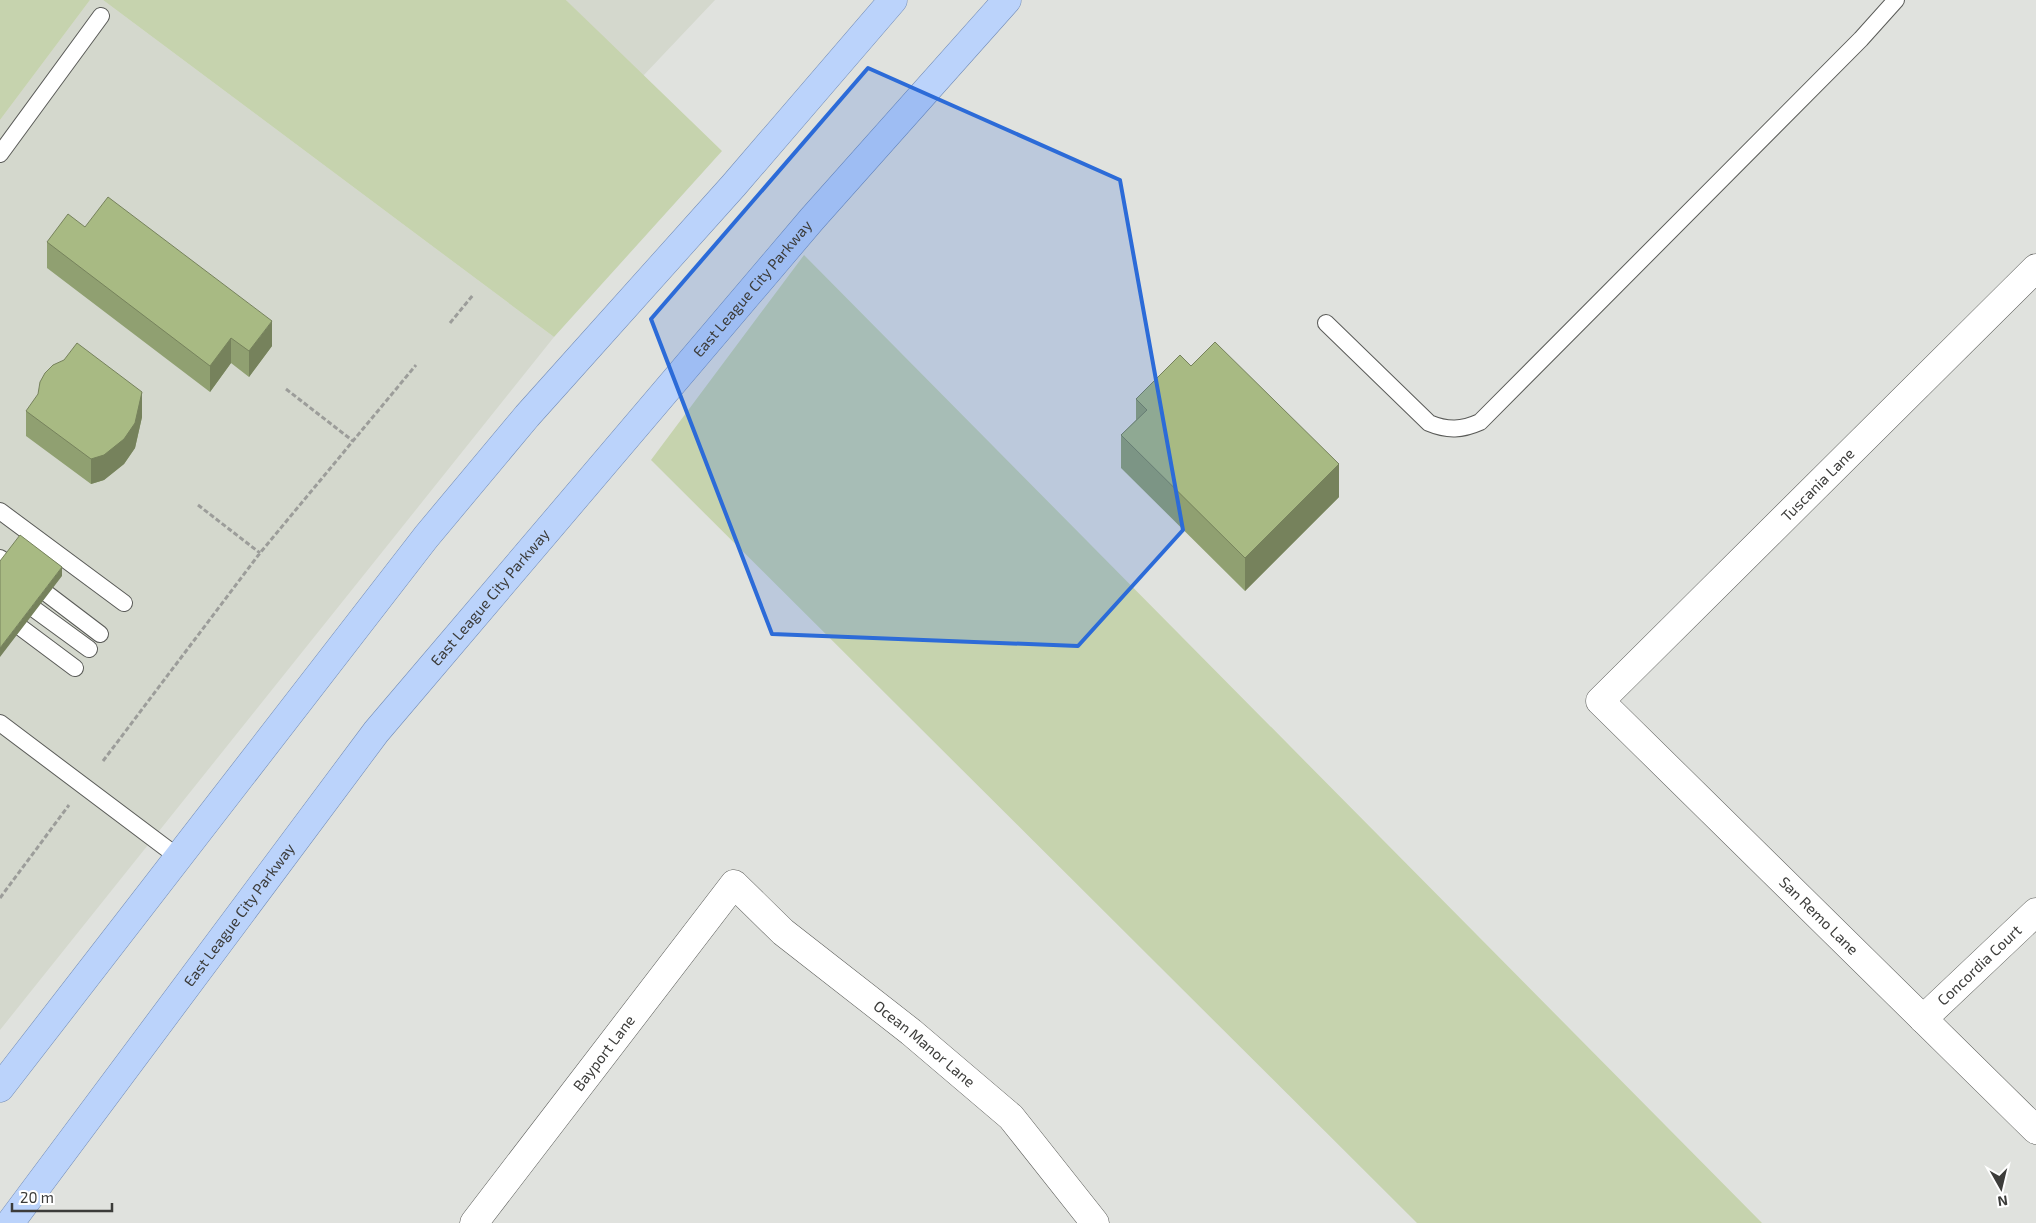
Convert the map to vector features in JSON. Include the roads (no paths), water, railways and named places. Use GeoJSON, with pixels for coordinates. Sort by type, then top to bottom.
{"type":"FeatureCollection","features":[{"type":"Feature","properties":{"kind":"main road"},"geometry":{"type":"LineString","coordinates":[[0,1088],[432,530],[527,416],[734,185],[893,0]]}},
{"type":"Feature","properties":{"kind":"main road","name":"East League City Parkway"},"geometry":{"type":"LineString","coordinates":[[10,1223],[376,732],[812,219],[1006,0]]}},
{"type":"Feature","properties":{"kind":"street","name":"Tuscania Lane"},"geometry":{"type":"LineString","coordinates":[[1600,702],[2036,268]]}},
{"type":"Feature","properties":{"kind":"street","name":"San Remo Lane"},"geometry":{"type":"LineString","coordinates":[[1600,702],[2036,1130]]}},
{"type":"Feature","properties":{"kind":"street","name":"Bayport Lane"},"geometry":{"type":"LineString","coordinates":[[474,1223],[734,884]]}},
{"type":"Feature","properties":{"kind":"street","name":"Ocean Manor Lane"},"geometry":{"type":"LineString","coordinates":[[734,884],[783,932],[910,1032],[1011,1117],[1095,1223]]}},
{"type":"Feature","properties":{"kind":"street","name":"Concordia Court"},"geometry":{"type":"LineString","coordinates":[[1923,1019],[2036,912]]}},
{"type":"Feature","properties":{"kind":"lane"},"geometry":{"type":"LineString","coordinates":[[1326,322],[1429,423],[1441,428],[1455,429],[1469,427],[1480,422],[1861,39],[1896,0]]}},
{"type":"Feature","properties":{"kind":"lane"},"geometry":{"type":"LineString","coordinates":[[0,154],[101,16]]}},
{"type":"Feature","properties":{"kind":"lane"},"geometry":{"type":"LineString","coordinates":[[0,511],[124,603]]}},
{"type":"Feature","properties":{"kind":"lane"},"geometry":{"type":"LineString","coordinates":[[0,558],[100,634]]}},
{"type":"Feature","properties":{"kind":"lane"},"geometry":{"type":"LineString","coordinates":[[0,584],[89,650]]}},
{"type":"Feature","properties":{"kind":"lane"},"geometry":{"type":"LineString","coordinates":[[0,612],[75,668]]}},
{"type":"Feature","properties":{"kind":"lane"},"geometry":{"type":"LineString","coordinates":[[0,723],[178,858]]}}]}
